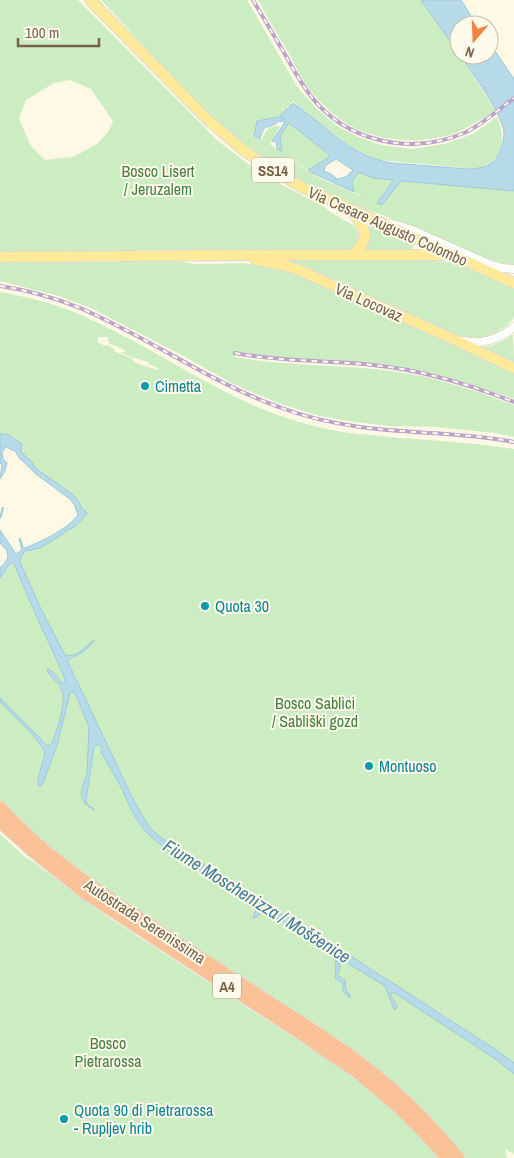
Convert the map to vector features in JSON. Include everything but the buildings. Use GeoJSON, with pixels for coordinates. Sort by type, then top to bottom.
{"type":"FeatureCollection","features":[{"type":"Feature","properties":{"kind":"highway","name":"Autostrada Serenissima"},"geometry":{"type":"LineString","coordinates":[[0,808],[40,846],[78,877],[296,1019],[361,1064],[426,1121],[459,1158]]}},
{"type":"Feature","properties":{"kind":"highway","name":"Autostrada Serenissima"},"geometry":{"type":"LineString","coordinates":[[0,822],[33,852],[86,894],[355,1071],[398,1107],[447,1158]]}},
{"type":"Feature","properties":{"kind":"main road","name":"Via Cesare Augusto Colombo"},"geometry":{"type":"LineString","coordinates":[[90,0],[208,120],[236,144],[286,178],[514,283]]}},
{"type":"Feature","properties":{"kind":"main road"},"geometry":{"type":"LineString","coordinates":[[346,207],[360,221],[365,234],[360,249],[352,255]]}},
{"type":"Feature","properties":{"kind":"main road","name":"Via Locovaz"},"geometry":{"type":"LineString","coordinates":[[0,257],[171,255],[453,256]]}},
{"type":"Feature","properties":{"kind":"main road","name":"Via Locovaz"},"geometry":{"type":"LineString","coordinates":[[218,256],[266,261],[299,270],[514,368]]}},
{"type":"Feature","properties":{"kind":"street"},"geometry":{"type":"LineString","coordinates":[[367,216],[412,230],[491,265],[514,269]]}},
{"type":"Feature","properties":{"kind":"street"},"geometry":{"type":"LineString","coordinates":[[455,340],[479,343],[489,341],[514,327]]}},
{"type":"Feature","properties":{"kind":"green space","name":"Bosco Lisert / Jeruzalem"},"geometry":{"type":"Polygon","coordinates":[[[0,0],[78,0],[217,140],[261,174],[323,206],[355,226],[359,238],[354,246],[347,251],[0,252],[0,0]],[[70,80],[54,83],[26,100],[19,119],[31,146],[45,160],[73,157],[97,144],[108,132],[113,121],[91,89],[70,80]]]}},
{"type":"Feature","properties":{"kind":"green space"},"geometry":{"type":"Polygon","coordinates":[[[101,0],[247,0],[298,88],[316,108],[337,126],[358,137],[381,145],[412,149],[444,144],[473,134],[497,117],[502,133],[498,155],[477,169],[378,160],[354,149],[293,101],[279,117],[258,121],[254,137],[261,140],[269,127],[280,126],[270,144],[282,153],[280,136],[289,123],[330,155],[308,170],[286,155],[315,176],[363,197],[354,192],[352,181],[359,172],[373,178],[394,180],[377,203],[382,205],[402,181],[514,191],[514,265],[503,265],[410,225],[345,202],[296,180],[245,149],[163,70],[158,61],[101,0]]]}},
{"type":"Feature","properties":{"kind":"green space"},"geometry":{"type":"Polygon","coordinates":[[[258,0],[421,0],[449,40],[449,65],[466,65],[495,111],[474,124],[438,138],[407,140],[376,136],[348,124],[332,113],[309,89],[258,0]]]}},
{"type":"Feature","properties":{"kind":"green space"},"geometry":{"type":"Polygon","coordinates":[[[364,220],[413,242],[412,250],[364,251],[364,220]]]}},
{"type":"Feature","properties":{"kind":"green space"},"geometry":{"type":"Polygon","coordinates":[[[159,258],[195,264],[242,263],[279,268],[514,371],[514,399],[456,380],[398,367],[348,361],[269,357],[236,351],[235,357],[273,362],[390,371],[422,376],[453,384],[514,405],[514,437],[495,433],[435,427],[389,426],[320,416],[278,403],[235,385],[93,309],[59,296],[0,281],[0,260],[159,258]]]}},
{"type":"Feature","properties":{"kind":"green space"},"geometry":{"type":"Polygon","coordinates":[[[357,258],[453,262],[514,288],[514,316],[510,323],[489,335],[483,337],[462,336],[284,260],[357,258]]]}},
{"type":"Feature","properties":{"kind":"green space","name":"Bosco Sablici / Sabliški gozd"},"geometry":{"type":"Polygon","coordinates":[[[0,292],[41,301],[78,314],[134,341],[233,396],[275,414],[321,428],[347,433],[514,449],[514,1063],[447,1017],[397,987],[382,975],[244,892],[158,836],[152,830],[131,795],[68,662],[69,659],[85,649],[92,640],[84,649],[65,656],[20,562],[21,557],[26,551],[40,548],[65,531],[69,531],[87,514],[72,494],[35,468],[21,452],[23,447],[15,439],[8,435],[0,434],[0,292]],[[98,337],[97,342],[105,346],[107,345],[114,349],[114,351],[131,358],[136,363],[159,369],[148,364],[149,362],[120,352],[126,351],[110,344],[108,337],[98,337]]]}},
{"type":"Feature","properties":{"kind":"green space"},"geometry":{"type":"Polygon","coordinates":[[[513,334],[514,365],[482,348],[506,339],[513,334]]]}},
{"type":"Feature","properties":{"kind":"green space"},"geometry":{"type":"Polygon","coordinates":[[[12,563],[65,678],[64,683],[61,683],[50,670],[49,675],[62,690],[64,702],[52,743],[49,745],[0,698],[0,578],[12,563]]]}},
{"type":"Feature","properties":{"kind":"green space"},"geometry":{"type":"Polygon","coordinates":[[[73,692],[90,730],[87,774],[82,791],[87,807],[89,806],[86,800],[94,748],[96,745],[99,745],[141,827],[168,850],[251,902],[256,908],[253,917],[263,913],[285,922],[332,954],[336,961],[335,978],[343,983],[345,992],[349,997],[345,982],[337,975],[339,961],[344,961],[382,984],[386,988],[394,1010],[397,1006],[390,993],[394,992],[494,1058],[514,1074],[514,1154],[506,1149],[507,1158],[466,1158],[436,1125],[84,875],[42,841],[0,800],[0,702],[32,734],[44,751],[45,754],[37,782],[41,786],[57,744],[70,693],[73,692]]]}},
{"type":"Feature","properties":{"kind":"green space","name":"Bosco Pietrarossa"},"geometry":{"type":"Polygon","coordinates":[[[0,834],[25,857],[105,915],[336,1065],[375,1094],[441,1158],[0,1158],[0,834]]]}},
{"type":"Feature","properties":{"kind":"water"},"geometry":{"type":"Polygon","coordinates":[[[421,0],[461,0],[471,15],[449,15],[449,40],[421,0]]]}},
{"type":"Feature","properties":{"kind":"water"},"geometry":{"type":"Polygon","coordinates":[[[499,57],[514,79],[514,191],[402,181],[382,205],[377,203],[394,180],[373,178],[359,172],[352,181],[354,192],[312,173],[308,170],[330,155],[289,123],[280,136],[282,152],[277,149],[276,140],[272,141],[285,122],[279,121],[266,128],[260,139],[254,136],[257,121],[279,117],[284,119],[280,116],[293,103],[339,139],[363,154],[377,160],[392,163],[468,169],[477,168],[485,166],[495,159],[501,150],[504,138],[502,124],[498,115],[467,65],[499,65],[499,57]],[[336,159],[325,166],[324,171],[337,179],[346,177],[353,170],[336,159]]]}},
{"type":"Feature","properties":{"kind":"water","name":"Fiume Moschenizza / Moščenice"},"geometry":{"type":"Polygon","coordinates":[[[0,434],[7,434],[22,444],[21,452],[32,462],[35,468],[72,494],[83,510],[86,511],[87,514],[71,529],[40,548],[25,551],[20,562],[41,609],[65,655],[78,653],[94,640],[87,649],[69,659],[68,662],[131,795],[152,830],[169,844],[193,857],[244,892],[340,949],[495,1049],[514,1063],[514,1074],[494,1058],[393,992],[390,994],[397,1006],[394,1010],[386,988],[382,984],[344,961],[339,961],[340,968],[337,975],[345,980],[346,990],[350,998],[343,991],[343,983],[335,978],[336,961],[332,954],[285,922],[263,913],[253,918],[256,909],[248,899],[178,857],[144,830],[101,752],[99,745],[96,745],[94,748],[86,800],[87,805],[94,810],[85,804],[81,795],[87,774],[89,727],[73,692],[70,693],[57,746],[43,783],[41,786],[38,785],[38,778],[45,754],[44,750],[32,734],[0,702],[0,698],[44,742],[51,745],[60,718],[63,695],[61,687],[47,671],[48,669],[54,673],[61,683],[64,683],[65,678],[14,564],[10,564],[0,578],[0,567],[8,558],[7,551],[0,543],[0,530],[16,554],[22,550],[20,538],[25,548],[61,530],[78,515],[70,499],[36,474],[20,459],[15,451],[6,447],[2,452],[3,459],[7,463],[0,479],[2,465],[0,463],[0,434]]]}},
{"type":"Feature","properties":{"kind":"waterway"},"geometry":{"type":"LineString","coordinates":[[0,518],[3,508]]}},
{"type":"Feature","properties":{"kind":"railway"},"geometry":{"type":"LineString","coordinates":[[253,0],[310,95],[325,111],[342,124],[360,134],[380,140],[401,143],[443,140],[464,133],[477,126],[514,98]]}},
{"type":"Feature","properties":{"kind":"railway"},"geometry":{"type":"LineString","coordinates":[[0,286],[41,295],[80,308],[130,332],[228,385],[253,397],[299,414],[329,422],[360,427],[476,436],[514,442]]}},
{"type":"Feature","properties":{"kind":"railway"},"geometry":{"type":"LineString","coordinates":[[235,353],[270,358],[356,363],[409,370],[479,389],[514,402]]}},
{"type":"Feature","properties":{"kind":"place","name":"Cimetta"},"geometry":{"type":"Point","coordinates":[145,386]}},
{"type":"Feature","properties":{"kind":"place","name":"Quota 30"},"geometry":{"type":"Point","coordinates":[205,606]}},
{"type":"Feature","properties":{"kind":"place","name":"Montuoso"},"geometry":{"type":"Point","coordinates":[369,766]}},
{"type":"Feature","properties":{"kind":"place","name":"Quota 90 di Pietrarossa - Rupljev hrib"},"geometry":{"type":"Point","coordinates":[64,1119]}}]}
